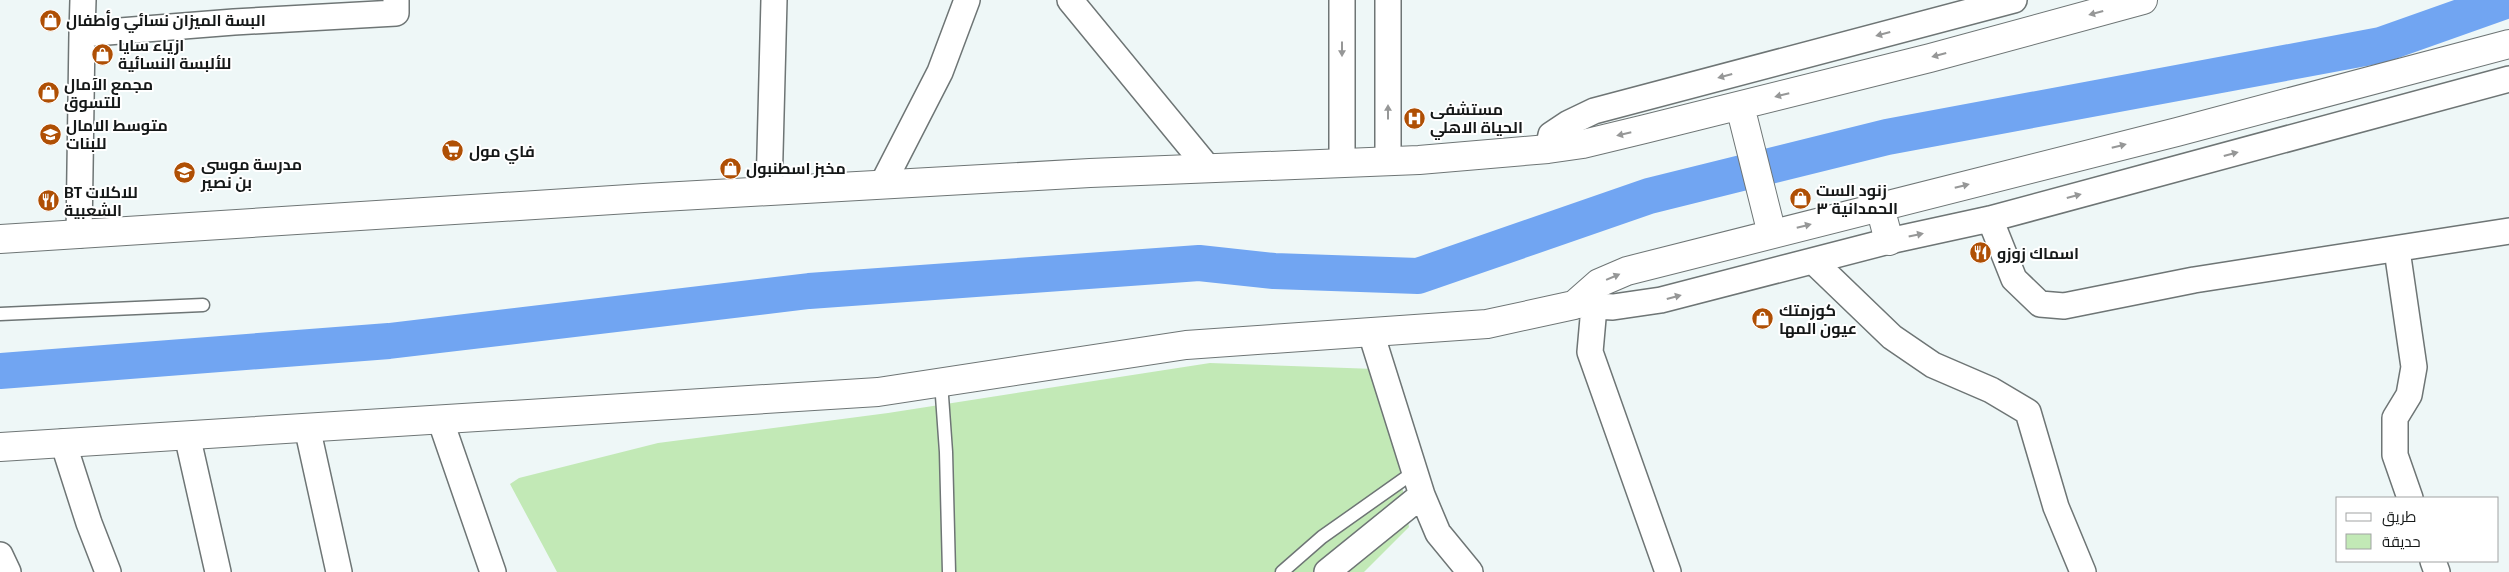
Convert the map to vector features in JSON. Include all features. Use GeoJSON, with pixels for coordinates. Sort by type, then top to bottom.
{"type":"FeatureCollection","features":[{"type":"Feature","properties":{"kind":"street"},"geometry":{"type":"LineString","coordinates":[[79,235],[83,0]]}},
{"type":"Feature","properties":{"kind":"street"},"geometry":{"type":"LineString","coordinates":[[82,34],[234,11],[396,13],[396,0]]}},
{"type":"Feature","properties":{"kind":"street"},"geometry":{"type":"LineString","coordinates":[[769,191],[774,0]]}},
{"type":"Feature","properties":{"kind":"street"},"geometry":{"type":"LineString","coordinates":[[882,185],[940,72],[967,0]]}},
{"type":"Feature","properties":{"kind":"street"},"geometry":{"type":"LineString","coordinates":[[1070,0],[1208,168]]}},
{"type":"Feature","properties":{"kind":"street"},"geometry":{"type":"LineString","coordinates":[[1342,0],[1342,163]]}},
{"type":"Feature","properties":{"kind":"street"},"geometry":{"type":"LineString","coordinates":[[1388,0],[1388,161]]}},
{"type":"Feature","properties":{"kind":"street"},"geometry":{"type":"LineString","coordinates":[[1548,149],[1551,135],[1569,123],[1594,111],[2014,0]]}},
{"type":"Feature","properties":{"kind":"street"},"geometry":{"type":"LineString","coordinates":[[0,239],[769,191],[1208,168],[1388,161],[1548,149],[1583,144],[1740,106],[1930,58],[2143,0]]}},
{"type":"Feature","properties":{"kind":"street"},"geometry":{"type":"LineString","coordinates":[[1668,572],[1590,352],[1584,306],[1600,283],[1620,274],[1772,234],[2177,132],[2509,44]]}},
{"type":"Feature","properties":{"kind":"street"},"geometry":{"type":"LineString","coordinates":[[0,447],[878,392],[1186,345],[1486,324],[1584,306],[1638,305],[1889,241],[1990,219],[2509,79]]}},
{"type":"Feature","properties":{"kind":"street"},"geometry":{"type":"LineString","coordinates":[[1740,106],[1772,234]]}},
{"type":"Feature","properties":{"kind":"street"},"geometry":{"type":"LineString","coordinates":[[1880,207],[1889,241]]}},
{"type":"Feature","properties":{"kind":"street"},"geometry":{"type":"LineString","coordinates":[[1990,219],[2014,279],[2040,304],[2064,306],[2194,280],[2397,250],[2509,231]]}},
{"type":"Feature","properties":{"kind":"street"},"geometry":{"type":"LineString","coordinates":[[2397,250],[2414,367],[2409,395],[2394,418],[2395,455],[2410,497]]}},
{"type":"Feature","properties":{"kind":"street"},"geometry":{"type":"LineString","coordinates":[[1813,261],[1892,337],[1933,365],[1991,390],[2028,412],[2056,508],[2083,572]]}},
{"type":"Feature","properties":{"kind":"street"},"geometry":{"type":"LineString","coordinates":[[1371,333],[1422,495],[1438,533],[1470,572]]}},
{"type":"Feature","properties":{"kind":"street"},"geometry":{"type":"LineString","coordinates":[[440,420],[493,572]]}},
{"type":"Feature","properties":{"kind":"street"},"geometry":{"type":"LineString","coordinates":[[308,427],[339,572]]}},
{"type":"Feature","properties":{"kind":"street"},"geometry":{"type":"LineString","coordinates":[[186,434],[218,572]]}},
{"type":"Feature","properties":{"kind":"street"},"geometry":{"type":"LineString","coordinates":[[63,442],[89,523],[108,572]]}},
{"type":"Feature","properties":{"kind":"street"},"geometry":{"type":"LineString","coordinates":[[1327,572],[1422,495]]}},
{"type":"Feature","properties":{"kind":"street"},"geometry":{"type":"LineString","coordinates":[[0,555],[8,572]]}},
{"type":"Feature","properties":{"kind":"lane"},"geometry":{"type":"LineString","coordinates":[[0,314],[203,305]]}},
{"type":"Feature","properties":{"kind":"lane"},"geometry":{"type":"LineString","coordinates":[[941,382],[946,452],[949,572]]}},
{"type":"Feature","properties":{"kind":"lane"},"geometry":{"type":"LineString","coordinates":[[1282,572],[1322,537],[1414,472]]}},
{"type":"Feature","properties":{"kind":"green space"},"geometry":{"type":"Polygon","coordinates":[[[1210,363],[1375,369],[1399,466],[1409,527],[1364,572],[557,572],[510,484],[519,478],[658,443],[888,413],[1210,363]]]}},
{"type":"Feature","properties":{"kind":"waterway"},"geometry":{"type":"LineString","coordinates":[[0,371],[389,341],[809,291],[1199,263],[1274,271],[1418,276],[1649,196],[1887,137],[2381,45],[2508,0]]}},
{"type":"Feature","properties":{"kind":"place","name":"البسة الميزان نسائي وأطفال"},"geometry":{"type":"Point","coordinates":[50,20]}},
{"type":"Feature","properties":{"kind":"place","name":"ازياء سايا للألبسة النسائية"},"geometry":{"type":"Point","coordinates":[102,54]}},
{"type":"Feature","properties":{"kind":"place","name":"مجمع الآمال للتسوق"},"geometry":{"type":"Point","coordinates":[48,93]}},
{"type":"Feature","properties":{"kind":"place","name":"مستشفى الحياة الاهلي"},"geometry":{"type":"Point","coordinates":[1414,118]}},
{"type":"Feature","properties":{"kind":"place","name":"متوسط الامال للبنات"},"geometry":{"type":"Point","coordinates":[50,134]}},
{"type":"Feature","properties":{"kind":"place","name":"فاي مول"},"geometry":{"type":"Point","coordinates":[453,151]}},
{"type":"Feature","properties":{"kind":"place","name":"مخبز اسطنبول"},"geometry":{"type":"Point","coordinates":[730,168]}},
{"type":"Feature","properties":{"kind":"place","name":"مدرسة موسى بن نصير"},"geometry":{"type":"Point","coordinates":[185,173]}},
{"type":"Feature","properties":{"kind":"place","name":"زنود الست الحمدانية ٣"},"geometry":{"type":"Point","coordinates":[1800,199]}},
{"type":"Feature","properties":{"kind":"place","name":"BT للاكلات الشعبية"},"geometry":{"type":"Point","coordinates":[48,201]}},
{"type":"Feature","properties":{"kind":"place","name":"اسماك زوزو"},"geometry":{"type":"Point","coordinates":[1981,253]}},
{"type":"Feature","properties":{"kind":"place","name":"كوزمتك عيون المها"},"geometry":{"type":"Point","coordinates":[1763,319]}}]}
